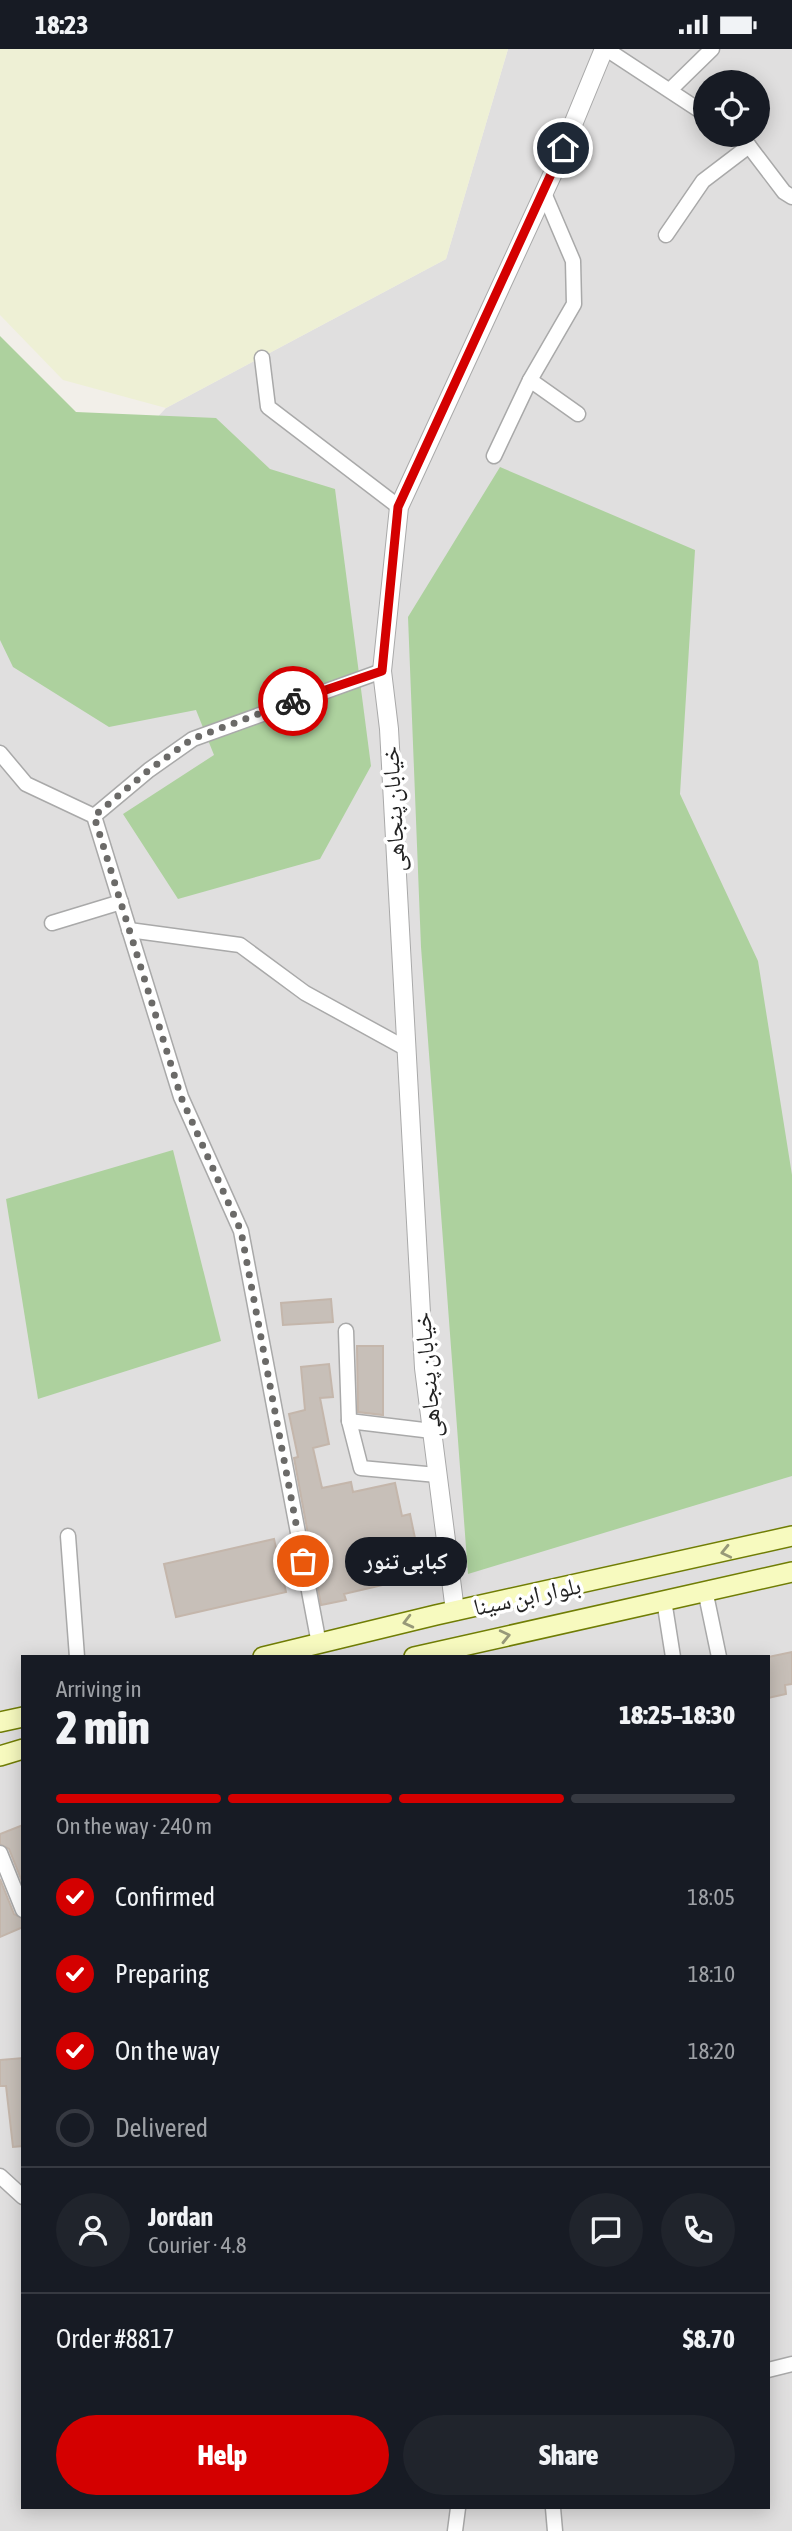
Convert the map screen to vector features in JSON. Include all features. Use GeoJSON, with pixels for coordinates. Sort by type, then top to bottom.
{"type":"FeatureCollection","features":[{"type":"Feature","properties":{"kind":"main road","name":"بلوار ابن سینا"},"geometry":{"type":"LineString","coordinates":[[272,1655],[455,1611],[792,1536]]}},
{"type":"Feature","properties":{"kind":"main road","name":"بلوار ابن سینا"},"geometry":{"type":"LineString","coordinates":[[435,1655],[456,1653],[705,1590],[792,1572]]}},
{"type":"Feature","properties":{"kind":"main road"},"geometry":{"type":"LineString","coordinates":[[0,1722],[21,1717]]}},
{"type":"Feature","properties":{"kind":"main road"},"geometry":{"type":"LineString","coordinates":[[0,1756],[21,1750]]}},
{"type":"Feature","properties":{"kind":"street"},"geometry":{"type":"LineString","coordinates":[[605,49],[693,105]]}},
{"type":"Feature","properties":{"kind":"street","name":"خیابان پنجاهی"},"geometry":{"type":"LineString","coordinates":[[455,1611],[424,1369],[389,729],[382,671],[398,507],[544,193],[605,49]]}},
{"type":"Feature","properties":{"kind":"street"},"geometry":{"type":"LineString","coordinates":[[671,89],[712,49]]}},
{"type":"Feature","properties":{"kind":"street"},"geometry":{"type":"LineString","coordinates":[[666,235],[703,181],[748,147]]}},
{"type":"Feature","properties":{"kind":"street"},"geometry":{"type":"LineString","coordinates":[[750,147],[784,192],[792,197]]}},
{"type":"Feature","properties":{"kind":"street"},"geometry":{"type":"LineString","coordinates":[[494,456],[530,380],[574,304],[573,261],[544,193]]}},
{"type":"Feature","properties":{"kind":"street"},"geometry":{"type":"LineString","coordinates":[[261,358],[268,407],[398,507]]}},
{"type":"Feature","properties":{"kind":"street"},"geometry":{"type":"LineString","coordinates":[[530,380],[578,414]]}},
{"type":"Feature","properties":{"kind":"street"},"geometry":{"type":"LineString","coordinates":[[94,816],[149,770],[192,739],[382,671]]}},
{"type":"Feature","properties":{"kind":"street"},"geometry":{"type":"LineString","coordinates":[[0,753],[26,783],[94,816],[181,1097],[241,1231],[319,1644]]}},
{"type":"Feature","properties":{"kind":"street"},"geometry":{"type":"LineString","coordinates":[[52,923],[121,902]]}},
{"type":"Feature","properties":{"kind":"street"},"geometry":{"type":"LineString","coordinates":[[130,930],[240,945],[305,993],[407,1049]]}},
{"type":"Feature","properties":{"kind":"street"},"geometry":{"type":"LineString","coordinates":[[346,1331],[349,1421],[361,1468],[437,1475]]}},
{"type":"Feature","properties":{"kind":"street"},"geometry":{"type":"LineString","coordinates":[[349,1421],[432,1431]]}},
{"type":"Feature","properties":{"kind":"street"},"geometry":{"type":"LineString","coordinates":[[68,1536],[76,1655]]}},
{"type":"Feature","properties":{"kind":"street"},"geometry":{"type":"LineString","coordinates":[[705,1590],[719,1655]]}},
{"type":"Feature","properties":{"kind":"street"},"geometry":{"type":"LineString","coordinates":[[664,1600],[673,1655]]}},
{"type":"Feature","properties":{"kind":"street"},"geometry":{"type":"LineString","coordinates":[[0,1853],[21,1905]]}},
{"type":"Feature","properties":{"kind":"street"},"geometry":{"type":"LineString","coordinates":[[0,2176],[21,2195]]}},
{"type":"Feature","properties":{"kind":"street"},"geometry":{"type":"LineString","coordinates":[[770,2370],[792,2364]]}},
{"type":"Feature","properties":{"kind":"street"},"geometry":{"type":"LineString","coordinates":[[455,2531],[458,2509]]}},
{"type":"Feature","properties":{"kind":"street"},"geometry":{"type":"LineString","coordinates":[[553,2509],[555,2531]]}},
{"type":"Feature","properties":{"kind":"shaded area"},"geometry":{"type":"Polygon","coordinates":[[[508,49],[792,49],[792,2531],[0,2531],[0,586],[166,408],[446,259],[508,49]]]}},
{"type":"Feature","properties":{"kind":"green space"},"geometry":{"type":"Polygon","coordinates":[[[0,49],[508,49],[446,259],[166,408],[63,380],[0,315],[0,49]]]}},
{"type":"Feature","properties":{"kind":"green space"},"geometry":{"type":"Polygon","coordinates":[[[0,336],[76,412],[216,418],[270,469],[335,489],[371,766],[320,859],[178,899],[123,814],[214,755],[196,710],[109,727],[13,667],[0,640],[0,336]]]}},
{"type":"Feature","properties":{"kind":"green space"},"geometry":{"type":"Polygon","coordinates":[[[500,467],[695,550],[680,794],[758,961],[792,1175],[792,1476],[468,1574],[421,947],[408,617],[500,467]]]}},
{"type":"Feature","properties":{"kind":"green space"},"geometry":{"type":"Polygon","coordinates":[[[173,1150],[221,1341],[38,1399],[6,1199],[173,1150]]]}},
{"type":"Feature","properties":{"kind":"building"},"geometry":{"type":"Polygon","coordinates":[[[331,1299],[333,1322],[283,1325],[281,1303],[331,1299]]]}},
{"type":"Feature","properties":{"kind":"building"},"geometry":{"type":"Polygon","coordinates":[[[357,1346],[383,1346],[383,1415],[358,1412],[357,1346]]]}},
{"type":"Feature","properties":{"kind":"building"},"geometry":{"type":"Polygon","coordinates":[[[329,1364],[333,1397],[320,1398],[329,1444],[313,1448],[322,1488],[351,1482],[353,1492],[395,1483],[402,1516],[410,1514],[417,1548],[432,1544],[438,1572],[344,1594],[346,1600],[321,1605],[294,1458],[298,1457],[289,1414],[305,1410],[301,1367],[329,1364]]]}},
{"type":"Feature","properties":{"kind":"building"},"geometry":{"type":"Polygon","coordinates":[[[274,1539],[286,1592],[176,1617],[164,1564],[274,1539]]]}},
{"type":"Feature","properties":{"kind":"building"},"geometry":{"type":"Polygon","coordinates":[[[792,1652],[792,1684],[785,1685],[786,1694],[770,1698],[770,1657],[792,1652]]]}},
{"type":"Feature","properties":{"kind":"building"},"geometry":{"type":"Polygon","coordinates":[[[21,1826],[21,1879],[9,1849],[0,1844],[0,1834],[21,1826]]]}},
{"type":"Feature","properties":{"kind":"building"},"geometry":{"type":"Polygon","coordinates":[[[0,1879],[14,1914],[21,1918],[21,1928],[0,1937],[0,1879]]]}},
{"type":"Feature","properties":{"kind":"building"},"geometry":{"type":"Polygon","coordinates":[[[21,2058],[21,2146],[13,2147],[6,2086],[0,2086],[0,2060],[21,2058]]]}},
{"type":"Feature","properties":{"kind":"way so far"},"geometry":{"type":"LineString","coordinates":[[293,701],[192,739],[149,770],[94,816],[181,1097],[241,1231],[303,1561]]}},
{"type":"Feature","properties":{"kind":"place","name":"کبابی تنور"},"geometry":{"type":"Point","coordinates":[303,1561]}},
{"type":"Feature","properties":{"kind":"route"},"geometry":{"type":"LineString","coordinates":[[293,701],[382,671],[398,507],[563,148]]}}]}
